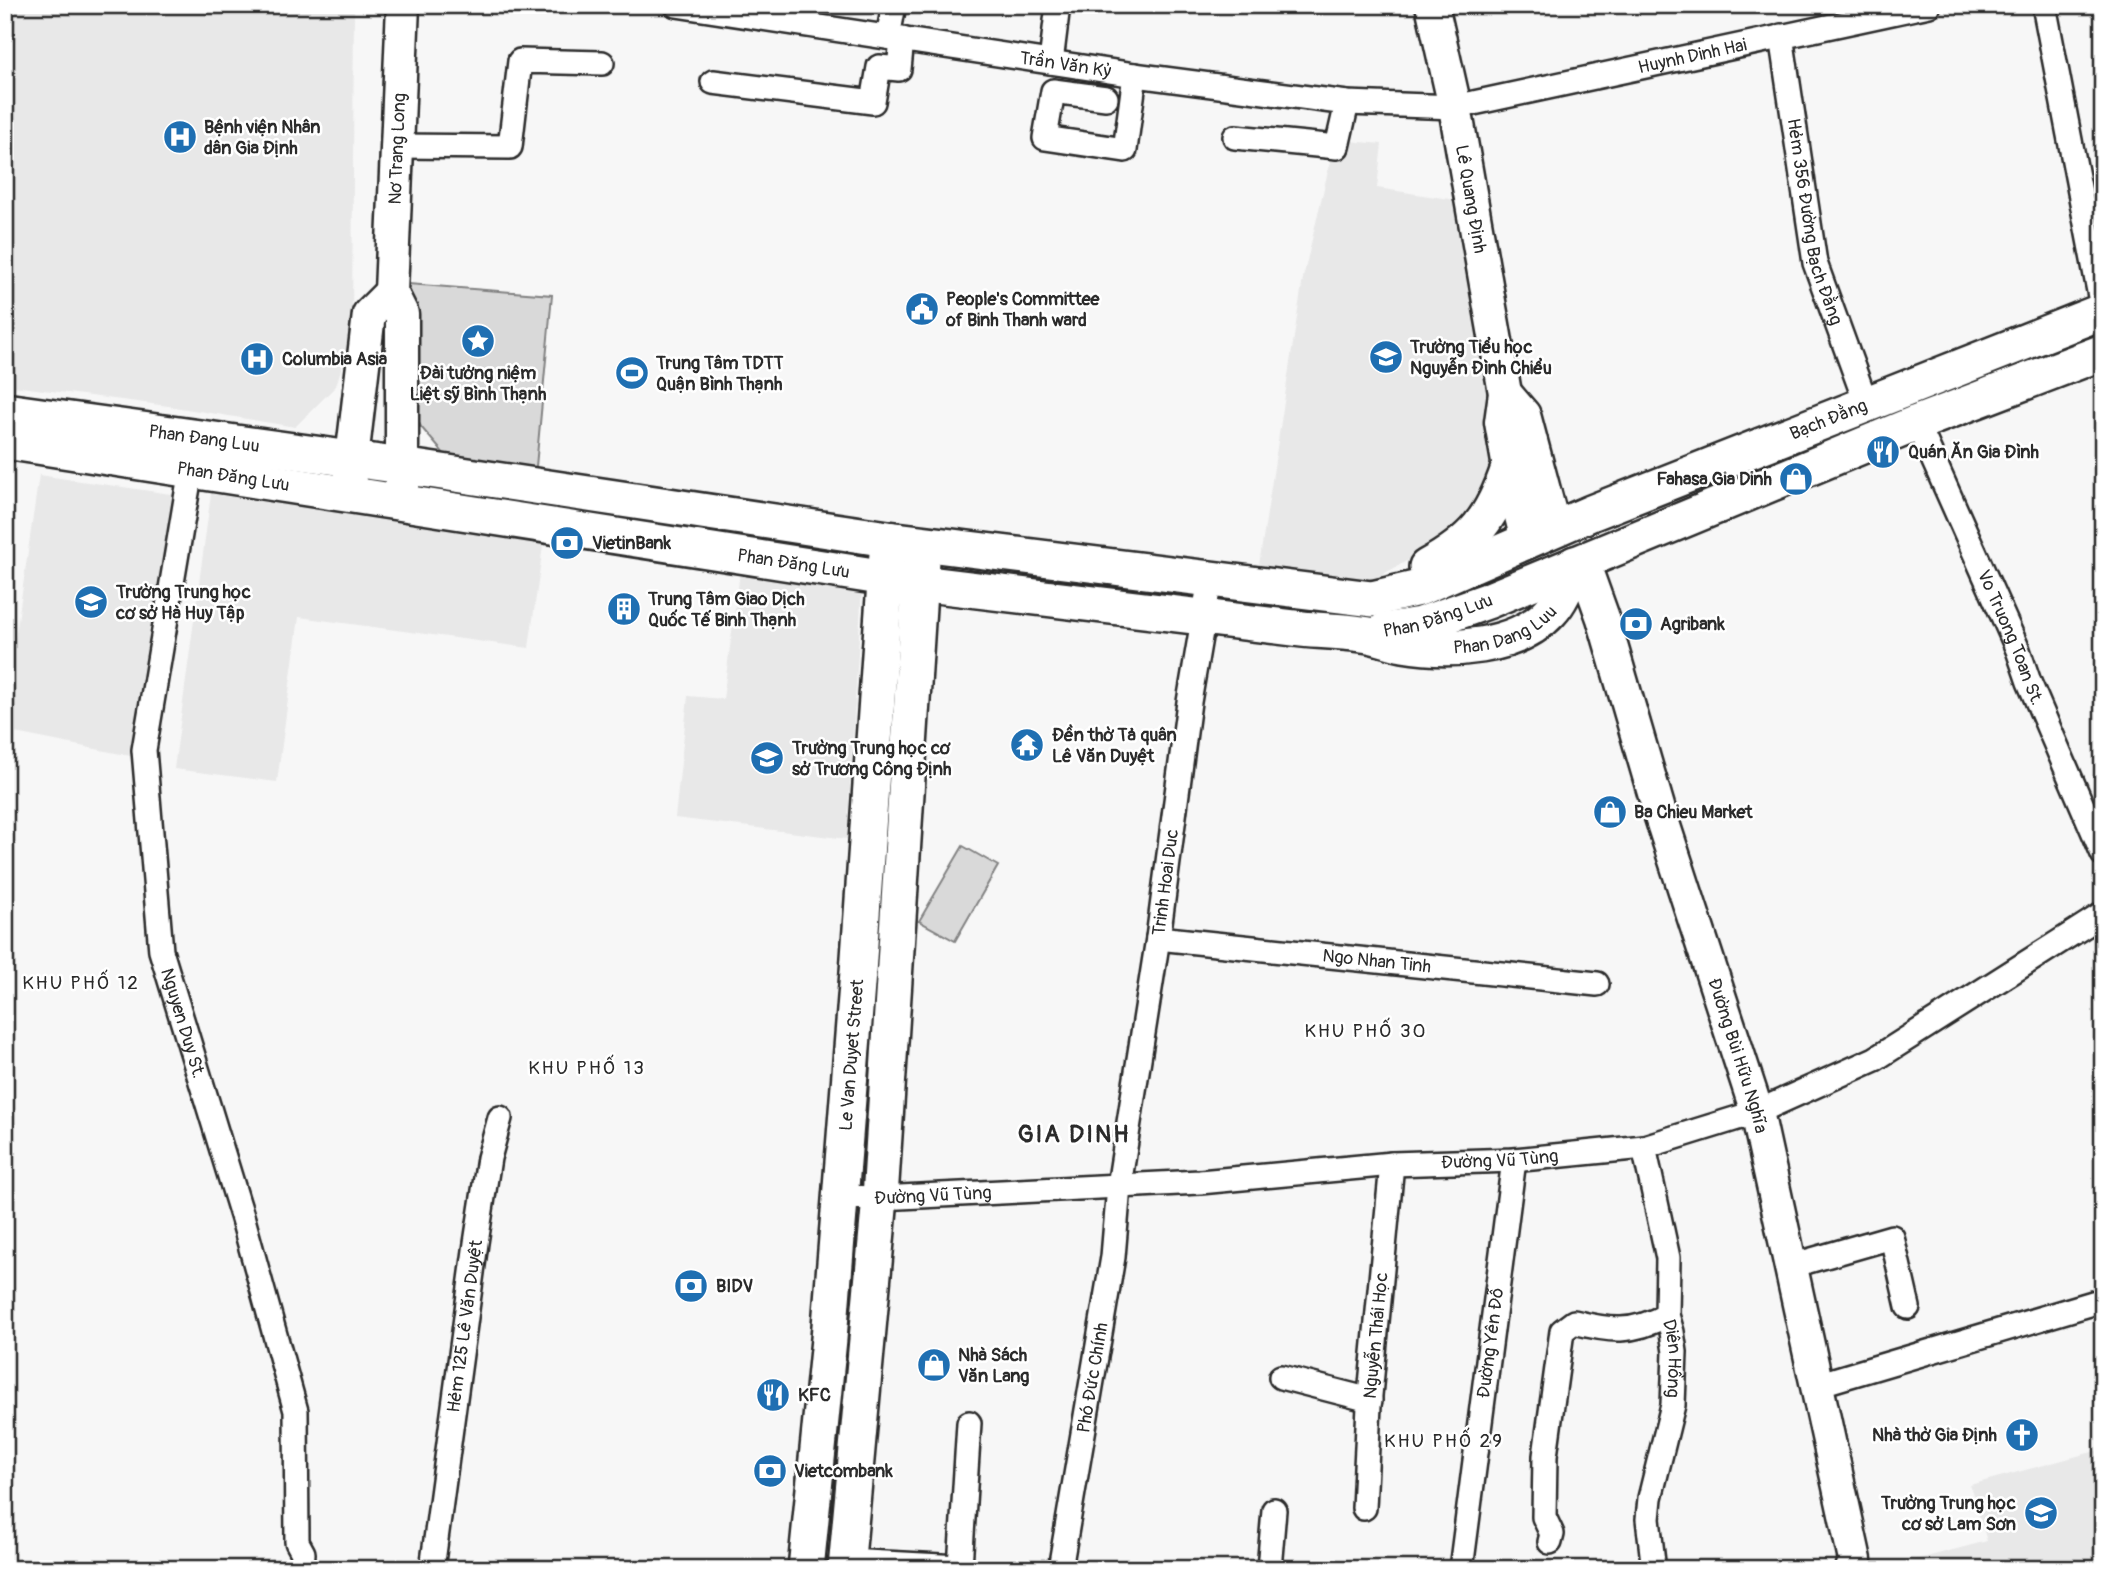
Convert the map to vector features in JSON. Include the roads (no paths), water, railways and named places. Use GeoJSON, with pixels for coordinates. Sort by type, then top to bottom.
{"type":"FeatureCollection","features":[{"type":"Feature","properties":{"kind":"main road","name":"Nơ Trang Long"},"geometry":{"type":"LineString","coordinates":[[403,5],[391,292],[402,314],[403,503]]}},
{"type":"Feature","properties":{"kind":"main road","name":"Lê Quang Định"},"geometry":{"type":"LineString","coordinates":[[1432,5],[1455,107],[1505,393],[1501,422],[1509,468],[1541,534]]}},
{"type":"Feature","properties":{"kind":"main road"},"geometry":{"type":"LineString","coordinates":[[348,494],[369,314],[391,292]]}},
{"type":"Feature","properties":{"kind":"main road","name":"Bạch Đằng"},"geometry":{"type":"LineString","coordinates":[[1541,534],[2103,311]]}},
{"type":"Feature","properties":{"kind":"main road","name":"Bạch Đằng"},"geometry":{"type":"LineString","coordinates":[[1575,564],[1917,423],[2103,352]]}},
{"type":"Feature","properties":{"kind":"main road","name":"Lê Quang Định"},"geometry":{"type":"LineString","coordinates":[[1505,393],[1524,415],[1541,534]]}},
{"type":"Feature","properties":{"kind":"main road","name":"Phan Đang Luu"},"geometry":{"type":"LineString","coordinates":[[5,411],[102,440],[352,459],[402,466]]}},
{"type":"Feature","properties":{"kind":"main road","name":"Phan Đăng Lưu"},"geometry":{"type":"LineString","coordinates":[[5,440],[102,440],[191,469],[919,583],[1363,634],[1420,625],[1487,601],[1575,564]]}},
{"type":"Feature","properties":{"kind":"main road","name":"Phan Đăng Lưu"},"geometry":{"type":"LineString","coordinates":[[402,466],[905,541],[1372,599],[1419,589],[1541,534]]}},
{"type":"Feature","properties":{"kind":"main road"},"geometry":{"type":"LineString","coordinates":[[1372,599],[1450,554],[1472,535],[1498,500],[1509,468]]}},
{"type":"Feature","properties":{"kind":"main road"},"geometry":{"type":"LineString","coordinates":[[1541,534],[1575,564]]}},
{"type":"Feature","properties":{"kind":"main road"},"geometry":{"type":"LineString","coordinates":[[1541,534],[1542,577]]}},
{"type":"Feature","properties":{"kind":"main road"},"geometry":{"type":"LineString","coordinates":[[846,1565],[880,1198],[919,583],[905,541]]}},
{"type":"Feature","properties":{"kind":"main road","name":"Le Van Duyet Street"},"geometry":{"type":"LineString","coordinates":[[806,1569],[829,1339],[856,1002],[884,577],[905,541]]}},
{"type":"Feature","properties":{"kind":"main road","name":"Phan Dang Luu"},"geometry":{"type":"LineString","coordinates":[[1363,634],[1404,644],[1434,647],[1494,644],[1530,627],[1549,613],[1564,593],[1575,564]]}},
{"type":"Feature","properties":{"kind":"main road","name":"Đường Bùi Hữu Nghĩa"},"geometry":{"type":"LineString","coordinates":[[1575,564],[1589,579],[1604,618],[1661,817],[1757,1112],[1855,1566]]}},
{"type":"Feature","properties":{"kind":"main road"},"geometry":{"type":"LineString","coordinates":[[856,1002],[893,1004]]}},
{"type":"Feature","properties":{"kind":"street","name":"Trần Văn Kỷ"},"geometry":{"type":"LineString","coordinates":[[677,5],[1135,75],[1347,103],[1455,107]]}},
{"type":"Feature","properties":{"kind":"street"},"geometry":{"type":"LineString","coordinates":[[713,82],[873,102],[878,67],[899,69],[894,5]]}},
{"type":"Feature","properties":{"kind":"street"},"geometry":{"type":"LineString","coordinates":[[1051,62],[1058,5]]}},
{"type":"Feature","properties":{"kind":"street","name":"Huynh Dinh Hai"},"geometry":{"type":"LineString","coordinates":[[1455,107],[1904,8],[1929,5]]}},
{"type":"Feature","properties":{"kind":"street"},"geometry":{"type":"LineString","coordinates":[[2044,5],[2103,311]]}},
{"type":"Feature","properties":{"kind":"street","name":"Hẻm 356 Đường Bạch Đằng"},"geometry":{"type":"LineString","coordinates":[[1781,36],[1815,262],[1866,403]]}},
{"type":"Feature","properties":{"kind":"street"},"geometry":{"type":"LineString","coordinates":[[397,146],[510,147],[520,61],[602,63]]}},
{"type":"Feature","properties":{"kind":"street"},"geometry":{"type":"LineString","coordinates":[[1106,98],[1053,91],[1045,138],[1125,150],[1135,75]]}},
{"type":"Feature","properties":{"kind":"street"},"geometry":{"type":"LineString","coordinates":[[1235,137],[1337,147],[1347,103]]}},
{"type":"Feature","properties":{"kind":"street","name":"Vo Truong Toan St."},"geometry":{"type":"LineString","coordinates":[[1917,423],[2018,650],[2029,682],[2103,853]]}},
{"type":"Feature","properties":{"kind":"street","name":"Nguyen Duy St."},"geometry":{"type":"LineString","coordinates":[[191,469],[144,750],[161,951],[243,1219],[296,1411],[298,1542],[303,1553],[302,1569]]}},
{"type":"Feature","properties":{"kind":"street","name":"Trinh Hoai Duc"},"geometry":{"type":"LineString","coordinates":[[1119,1186],[1158,938],[1189,702],[1210,579]]}},
{"type":"Feature","properties":{"kind":"street","name":"Đường Vũ Tùng"},"geometry":{"type":"LineString","coordinates":[[839,1197],[880,1198],[1199,1182],[1392,1164],[1514,1160],[1644,1147],[1757,1112],[1875,1059],[2103,914]]}},
{"type":"Feature","properties":{"kind":"street","name":"Ngo Nhan Tinh"},"geometry":{"type":"LineString","coordinates":[[1158,938],[1597,984]]}},
{"type":"Feature","properties":{"kind":"street","name":"Hẻm 125 Lê Văn Duyệt"},"geometry":{"type":"LineString","coordinates":[[432,1569],[482,1199],[500,1118]]}},
{"type":"Feature","properties":{"kind":"street","name":"Diên Hồng"},"geometry":{"type":"LineString","coordinates":[[1644,1147],[1668,1258],[1667,1315],[1675,1352],[1673,1405],[1650,1498],[1648,1519],[1653,1562],[1650,1569]]}},
{"type":"Feature","properties":{"kind":"street","name":"Đường Yên Đỗ"},"geometry":{"type":"LineString","coordinates":[[1461,1569],[1514,1160]]}},
{"type":"Feature","properties":{"kind":"street","name":"Nguyễn Thái Học"},"geometry":{"type":"LineString","coordinates":[[1364,1508],[1370,1400],[1392,1164]]}},
{"type":"Feature","properties":{"kind":"street","name":"Phó Đức Chính"},"geometry":{"type":"LineString","coordinates":[[1060,1569],[1113,1257],[1119,1186]]}},
{"type":"Feature","properties":{"kind":"street"},"geometry":{"type":"LineString","coordinates":[[1791,1266],[1892,1237],[1908,1307]]}},
{"type":"Feature","properties":{"kind":"street"},"geometry":{"type":"LineString","coordinates":[[1817,1385],[2103,1300]]}},
{"type":"Feature","properties":{"kind":"street"},"geometry":{"type":"LineString","coordinates":[[1550,1542],[1552,1534],[1544,1517],[1545,1456],[1562,1331],[1574,1322],[1610,1331],[1651,1324],[1667,1315]]}},
{"type":"Feature","properties":{"kind":"street"},"geometry":{"type":"LineString","coordinates":[[1281,1377],[1370,1400]]}},
{"type":"Feature","properties":{"kind":"street"},"geometry":{"type":"LineString","coordinates":[[846,1565],[960,1567],[969,1423]]}},
{"type":"Feature","properties":{"kind":"street"},"geometry":{"type":"LineString","coordinates":[[1269,1569],[1274,1510]]}},
{"type":"Feature","properties":{"kind":"place","name":"Bệnh viện Nhân dân Gia Định"},"geometry":{"type":"Point","coordinates":[180,137]}},
{"type":"Feature","properties":{"kind":"place","name":"People's Committee of Binh Thanh ward"},"geometry":{"type":"Point","coordinates":[922,309]}},
{"type":"Feature","properties":{"kind":"place","name":"Đài tưởng niệm Liệt sỹ Bình Thạnh"},"geometry":{"type":"Point","coordinates":[478,341]}},
{"type":"Feature","properties":{"kind":"place","name":"Trường Tiểu học Nguyễn Đình Chiểu"},"geometry":{"type":"Point","coordinates":[1386,357]}},
{"type":"Feature","properties":{"kind":"place","name":"Columbia Asia"},"geometry":{"type":"Point","coordinates":[257,359]}},
{"type":"Feature","properties":{"kind":"place","name":"Trung Tâm TDTT Quận Bình Thạnh"},"geometry":{"type":"Point","coordinates":[632,373]}},
{"type":"Feature","properties":{"kind":"place","name":"Quán Ăn Gia Đình"},"geometry":{"type":"Point","coordinates":[1883,452]}},
{"type":"Feature","properties":{"kind":"place","name":"Fahasa Gia Dinh"},"geometry":{"type":"Point","coordinates":[1796,479]}},
{"type":"Feature","properties":{"kind":"place","name":"VietinBank"},"geometry":{"type":"Point","coordinates":[567,543]}},
{"type":"Feature","properties":{"kind":"place","name":"Trường Trung học cơ sở Hà Huy Tập"},"geometry":{"type":"Point","coordinates":[91,602]}},
{"type":"Feature","properties":{"kind":"place","name":"Trung Tâm Giao Dịch Quốc Tế Binh Thạnh"},"geometry":{"type":"Point","coordinates":[624,609]}},
{"type":"Feature","properties":{"kind":"place","name":"Agribank"},"geometry":{"type":"Point","coordinates":[1636,624]}},
{"type":"Feature","properties":{"kind":"place","name":"Đền thờ Tả quân Lê Văn Duyệt"},"geometry":{"type":"Point","coordinates":[1027,745]}},
{"type":"Feature","properties":{"kind":"place","name":"Trường Trung học cơ sở Trương Công Định"},"geometry":{"type":"Point","coordinates":[767,758]}},
{"type":"Feature","properties":{"kind":"place","name":"Ba Chieu Market"},"geometry":{"type":"Point","coordinates":[1610,812]}},
{"type":"Feature","properties":{"kind":"place","name":"BIDV"},"geometry":{"type":"Point","coordinates":[691,1286]}},
{"type":"Feature","properties":{"kind":"place","name":"Nhà Sách Văn Lang"},"geometry":{"type":"Point","coordinates":[934,1365]}},
{"type":"Feature","properties":{"kind":"place","name":"KFC"},"geometry":{"type":"Point","coordinates":[773,1395]}},
{"type":"Feature","properties":{"kind":"place","name":"Nhà thờ Gia Định"},"geometry":{"type":"Point","coordinates":[2022,1435]}},
{"type":"Feature","properties":{"kind":"place","name":"Vietcombank"},"geometry":{"type":"Point","coordinates":[770,1471]}},
{"type":"Feature","properties":{"kind":"place","name":"Trường Trung học cơ sở Lam Sơn"},"geometry":{"type":"Point","coordinates":[2041,1513]}},
{"type":"Feature","properties":{"kind":"district","name":"KHU PHỐ 12"},"geometry":{"type":"Point","coordinates":[81,983]}},
{"type":"Feature","properties":{"kind":"district","name":"KHU PHỐ 30"},"geometry":{"type":"Point","coordinates":[1366,1031]}},
{"type":"Feature","properties":{"kind":"district","name":"KHU PHỐ 13"},"geometry":{"type":"Point","coordinates":[587,1068]}},
{"type":"Feature","properties":{"kind":"district","name":"GIA DINH"},"geometry":{"type":"Point","coordinates":[1074,1134]}},
{"type":"Feature","properties":{"kind":"district","name":"KHU PHỐ 29"},"geometry":{"type":"Point","coordinates":[1444,1441]}}]}
